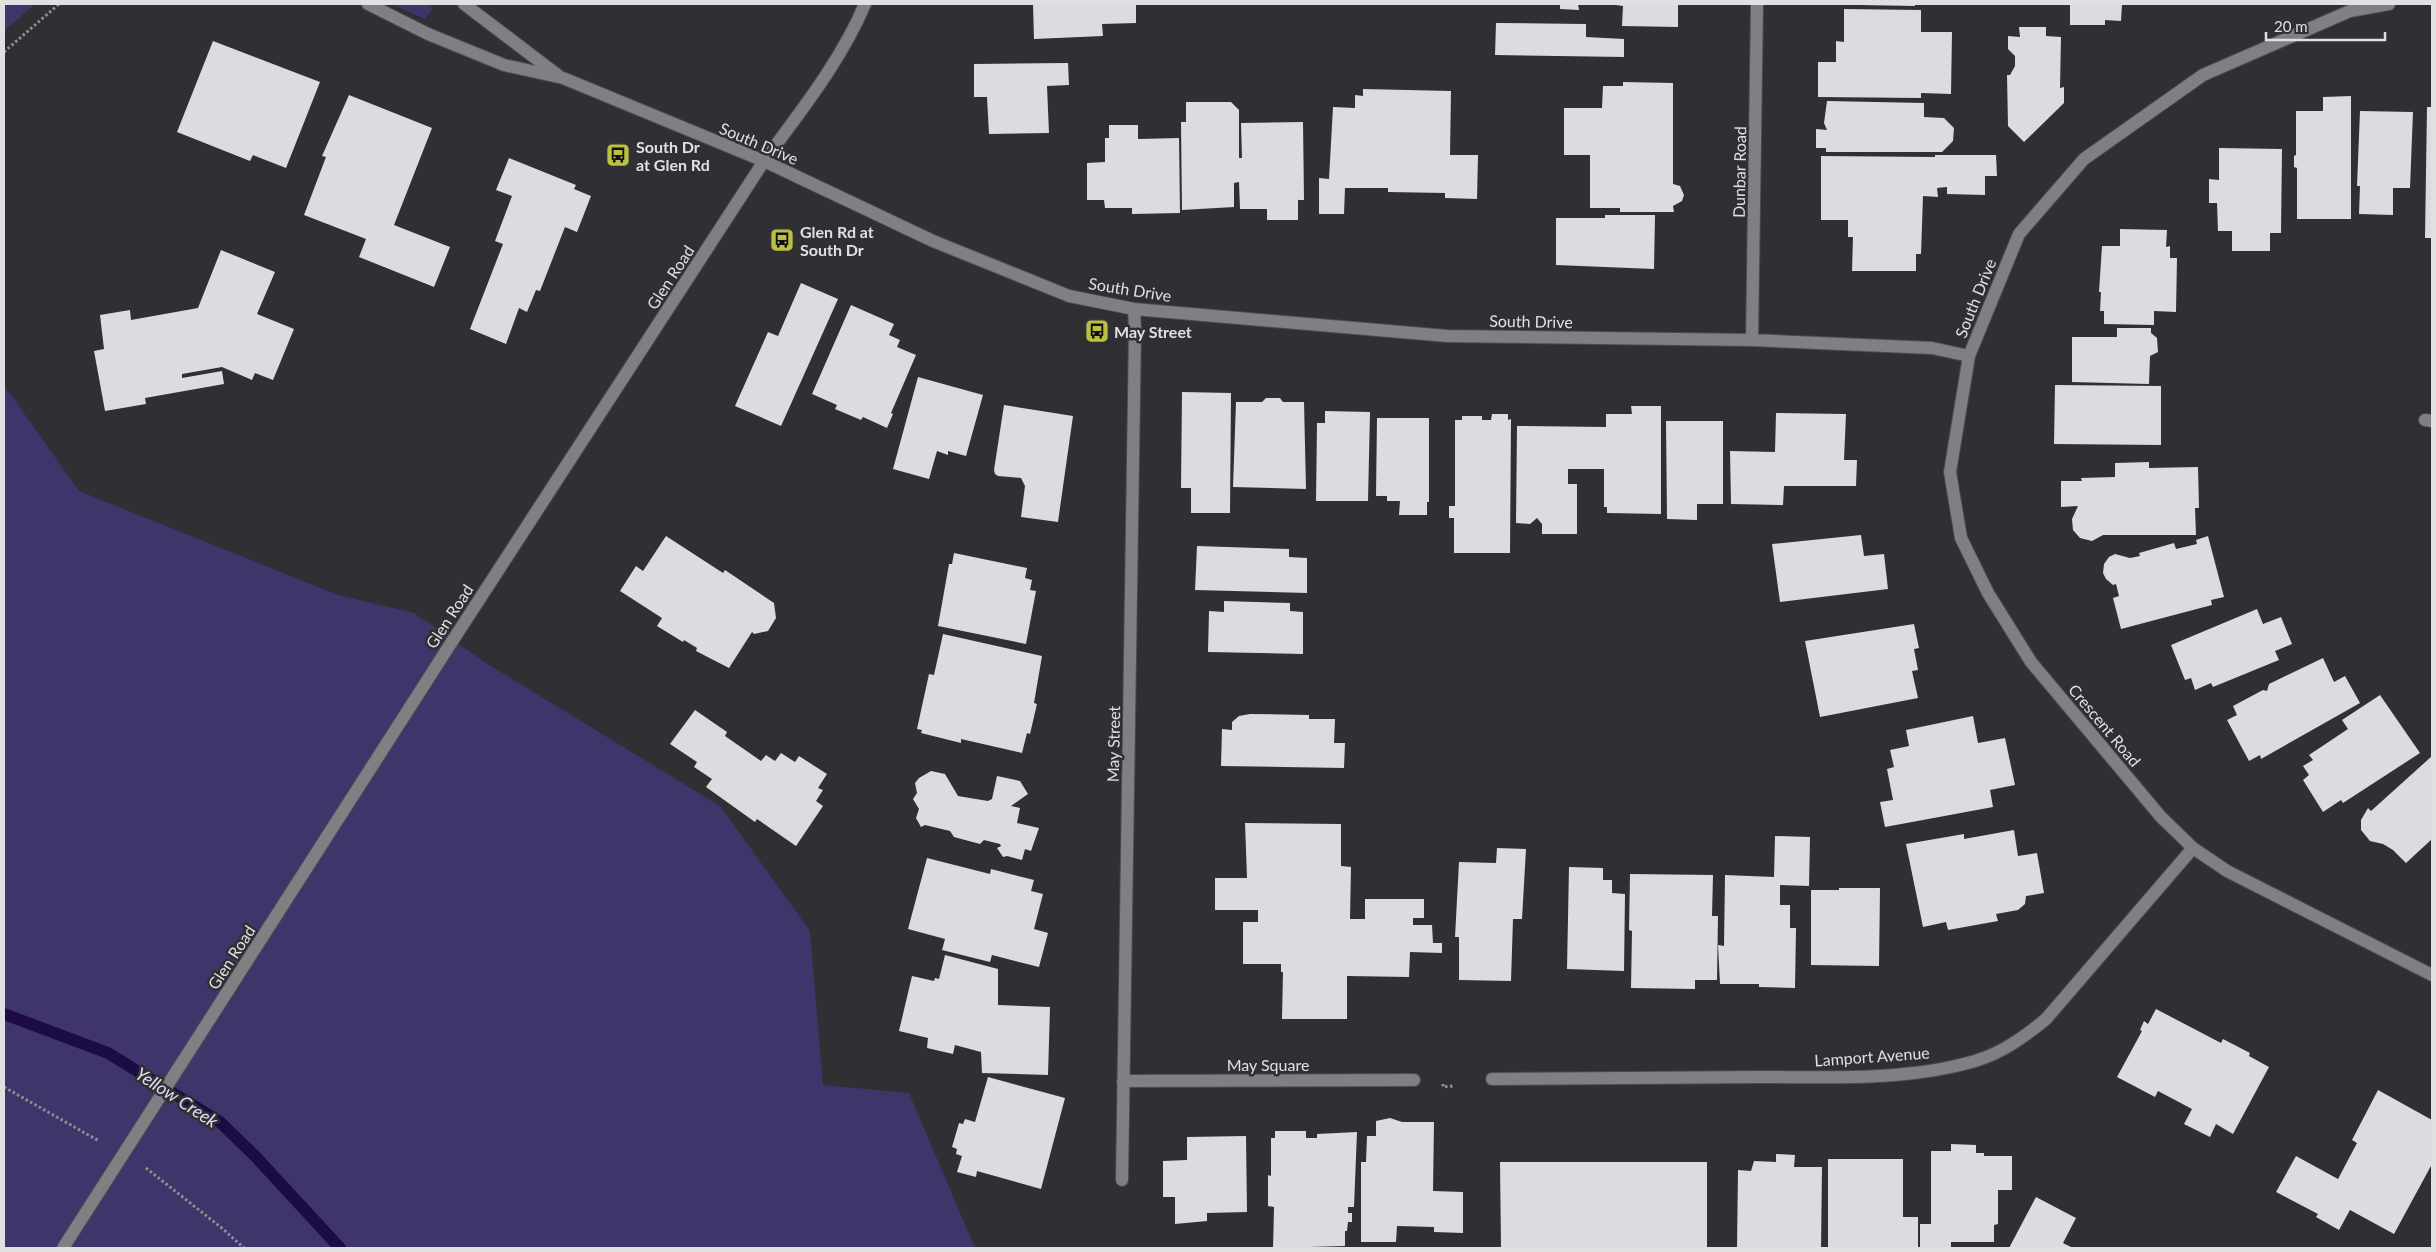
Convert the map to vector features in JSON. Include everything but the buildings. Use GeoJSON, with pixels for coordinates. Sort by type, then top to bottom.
{"type":"FeatureCollection","features":[{"type":"Feature","properties":{"kind":"street","name":"South Drive"},"geometry":{"type":"LineString","coordinates":[[368,4],[428,34],[504,65],[563,78],[764,161],[933,241],[1069,296],[1134,309],[1447,336],[1752,340],[1932,348],[1969,356],[2019,234],[2084,159],[2203,75],[2350,11],[2389,4]]}},
{"type":"Feature","properties":{"kind":"street","name":"South Drive"},"geometry":{"type":"LineString","coordinates":[[464,4],[563,78]]}},
{"type":"Feature","properties":{"kind":"street","name":"Glen Road"},"geometry":{"type":"LineString","coordinates":[[63,1248],[453,640],[764,161],[810,98],[856,25],[865,4]]}},
{"type":"Feature","properties":{"kind":"street","name":"Dunbar Road"},"geometry":{"type":"LineString","coordinates":[[1752,340],[1757,4]]}},
{"type":"Feature","properties":{"kind":"street","name":"May Street"},"geometry":{"type":"LineString","coordinates":[[1122,1180],[1134,309]]}},
{"type":"Feature","properties":{"kind":"street","name":"Crescent Road"},"geometry":{"type":"LineString","coordinates":[[1969,356],[1950,472],[1961,538],[1988,593],[2031,662],[2161,817],[2193,848],[2226,871],[2432,975]]}},
{"type":"Feature","properties":{"kind":"street","name":"Lamport Avenue"},"geometry":{"type":"LineString","coordinates":[[1492,1079],[1879,1075],[1933,1070],[1974,1061],[1998,1052],[2021,1039],[2046,1019],[2193,848]]}},
{"type":"Feature","properties":{"kind":"street","name":"May Square"},"geometry":{"type":"LineString","coordinates":[[1123,1081],[1414,1080]]}},
{"type":"Feature","properties":{"kind":"path"},"geometry":{"type":"LineString","coordinates":[[4,52],[59,4]]}},
{"type":"Feature","properties":{"kind":"path"},"geometry":{"type":"LineString","coordinates":[[4,1087],[14,1092]]}},
{"type":"Feature","properties":{"kind":"shaded area"},"geometry":{"type":"Polygon","coordinates":[[[4,4],[35,4],[4,31],[4,4]]]}},
{"type":"Feature","properties":{"kind":"shaded area"},"geometry":{"type":"Polygon","coordinates":[[[392,4],[427,4],[433,8],[425,19],[392,4]]]}},
{"type":"Feature","properties":{"kind":"shaded area"},"geometry":{"type":"Polygon","coordinates":[[[4,385],[79,491],[338,595],[414,613],[486,663],[720,806],[810,931],[823,1085],[909,1093],[975,1248],[4,1248],[4,385]]]}},
{"type":"Feature","properties":{"kind":"waterway","name":"Yellow Creek"},"geometry":{"type":"LineString","coordinates":[[4,1014],[108,1053],[220,1122],[256,1157],[340,1248]]}},
{"type":"Feature","properties":{"kind":"place","name":"South Dr at Glen Rd"},"geometry":{"type":"Point","coordinates":[618,155]}},
{"type":"Feature","properties":{"kind":"place","name":"Glen Rd at South Dr"},"geometry":{"type":"Point","coordinates":[782,240]}},
{"type":"Feature","properties":{"kind":"place","name":"May Street"},"geometry":{"type":"Point","coordinates":[1097,331]}}]}
